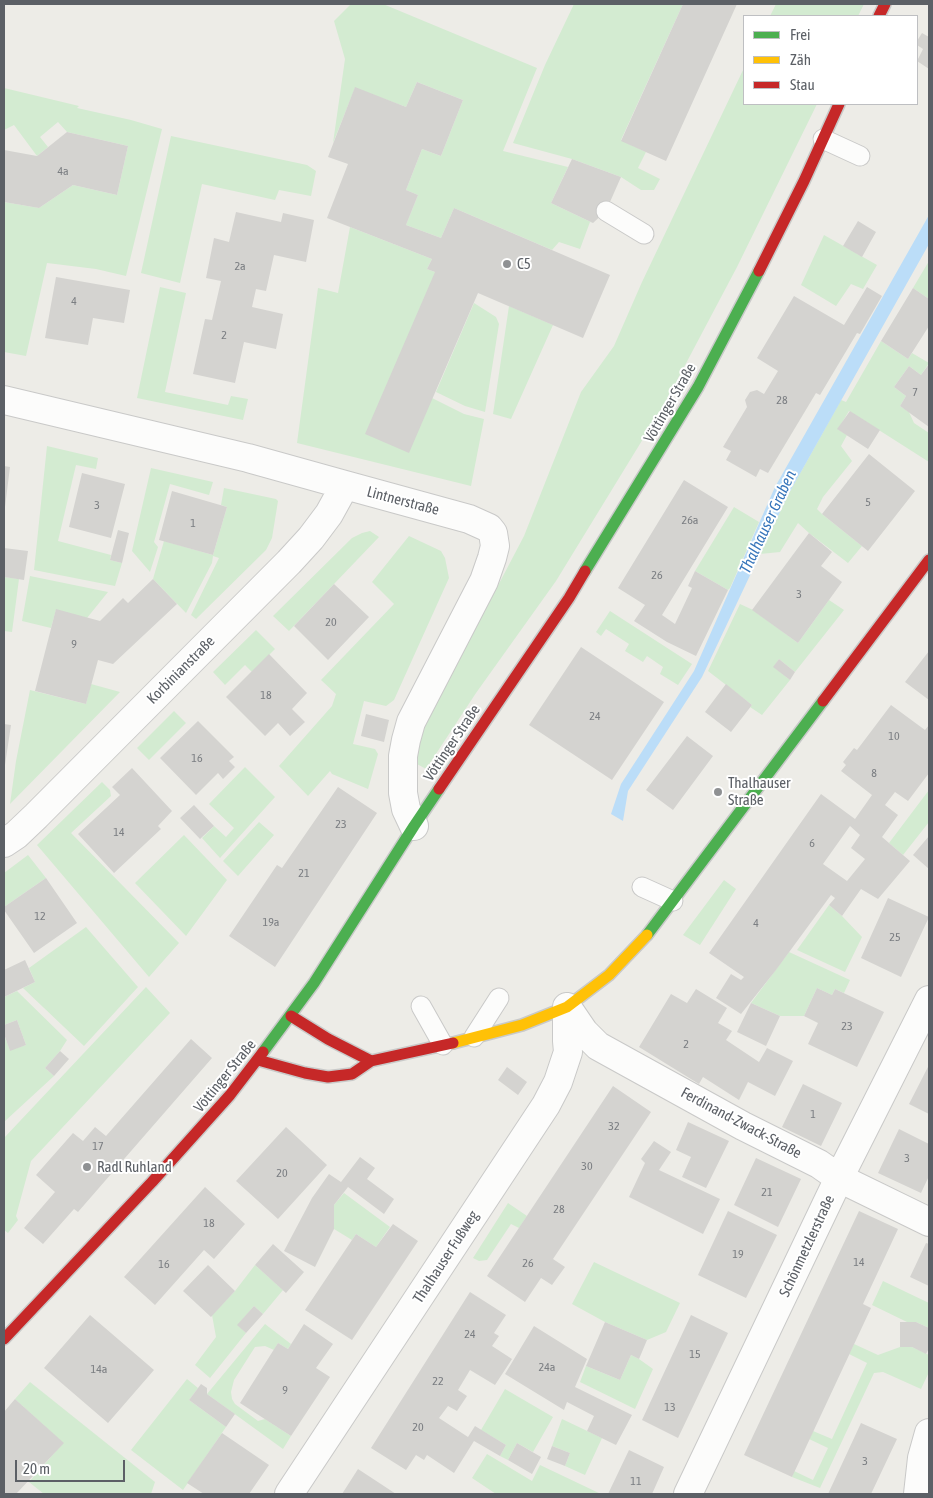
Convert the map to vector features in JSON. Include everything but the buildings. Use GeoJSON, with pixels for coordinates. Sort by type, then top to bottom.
{"type":"FeatureCollection","features":[{"type":"Feature","properties":{"kind":"main road","name":"Vöttinger Straße"},"geometry":{"type":"LineString","coordinates":[[4,1339],[152,1182],[230,1095],[314,983],[414,826],[569,598],[669,436],[698,387],[751,288],[804,182],[839,105]]}},
{"type":"Feature","properties":{"kind":"main road"},"geometry":{"type":"LineString","coordinates":[[258,1060],[328,1077],[352,1074],[371,1061],[382,1060],[522,1025],[566,1007],[609,975],[634,950],[673,901],[929,560]]}},
{"type":"Feature","properties":{"kind":"main road"},"geometry":{"type":"LineString","coordinates":[[291,1016],[371,1061]]}},
{"type":"Feature","properties":{"kind":"street","name":"Lintnerstraße"},"geometry":{"type":"LineString","coordinates":[[4,400],[248,458],[469,519],[489,528],[493,533],[495,546],[484,581],[411,722],[403,756],[402,793],[406,809],[414,826]]}},
{"type":"Feature","properties":{"kind":"street","name":"Korbinianstraße"},"geometry":{"type":"LineString","coordinates":[[4,843],[36,816],[289,562],[311,538],[329,514],[344,486]]}},
{"type":"Feature","properties":{"kind":"street","name":"Schönmetzlerstraße"},"geometry":{"type":"LineString","coordinates":[[688,1494],[840,1178],[929,1000]]}},
{"type":"Feature","properties":{"kind":"street","name":"Ferdinand-Zwack-Straße"},"geometry":{"type":"LineString","coordinates":[[566,1007],[584,1032],[598,1046],[743,1126],[819,1164],[840,1178],[929,1222]]}},
{"type":"Feature","properties":{"kind":"street","name":"Thalhauser Fußweg"},"geometry":{"type":"LineString","coordinates":[[289,1494],[546,1105],[558,1082],[568,1052],[566,1007]]}},
{"type":"Feature","properties":{"kind":"street"},"geometry":{"type":"LineString","coordinates":[[918,1494],[922,1458],[929,1433]]}},
{"type":"Feature","properties":{"kind":"lane"},"geometry":{"type":"LineString","coordinates":[[823,139],[860,156]]}},
{"type":"Feature","properties":{"kind":"lane"},"geometry":{"type":"LineString","coordinates":[[606,211],[644,234]]}},
{"type":"Feature","properties":{"kind":"lane"},"geometry":{"type":"LineString","coordinates":[[642,887],[673,901]]}},
{"type":"Feature","properties":{"kind":"lane"},"geometry":{"type":"LineString","coordinates":[[474,1037],[499,998]]}},
{"type":"Feature","properties":{"kind":"lane"},"geometry":{"type":"LineString","coordinates":[[421,1006],[444,1045]]}},
{"type":"Feature","properties":{"kind":"green space"},"geometry":{"type":"Polygon","coordinates":[[[351,4],[383,4],[537,68],[503,151],[568,167],[551,203],[593,223],[590,222],[580,249],[559,242],[552,250],[454,208],[441,238],[406,225],[418,195],[406,190],[422,149],[441,156],[463,100],[417,82],[406,107],[355,88],[333,143],[345,59],[334,21],[351,4]]]}},
{"type":"Feature","properties":{"kind":"green space"},"geometry":{"type":"Polygon","coordinates":[[[574,4],[683,4],[621,140],[646,152],[638,168],[660,179],[654,190],[641,190],[621,177],[572,159],[513,143],[545,65],[574,4]]]}},
{"type":"Feature","properties":{"kind":"green space"},"geometry":{"type":"Polygon","coordinates":[[[776,4],[864,4],[858,15],[770,15],[776,4]]]}},
{"type":"Feature","properties":{"kind":"green space"},"geometry":{"type":"Polygon","coordinates":[[[743,70],[743,105],[817,105],[737,267],[665,403],[556,581],[476,693],[426,769],[417,764],[415,755],[428,715],[524,536],[581,392],[614,346],[642,282],[743,70]]]}},
{"type":"Feature","properties":{"kind":"green space"},"geometry":{"type":"Polygon","coordinates":[[[4,88],[162,129],[126,276],[96,269],[47,263],[26,356],[4,352],[4,202],[39,208],[73,185],[117,195],[128,146],[67,132],[58,122],[40,137],[48,147],[37,156],[14,125],[4,130],[4,88]]]}},
{"type":"Feature","properties":{"kind":"green space"},"geometry":{"type":"Polygon","coordinates":[[[171,136],[307,165],[316,171],[311,196],[279,190],[275,200],[202,184],[180,283],[141,273],[171,136]]]}},
{"type":"Feature","properties":{"kind":"green space"},"geometry":{"type":"Polygon","coordinates":[[[350,227],[432,259],[427,269],[435,272],[432,398],[464,414],[484,419],[471,486],[297,443],[318,288],[338,293],[350,227]]]}},
{"type":"Feature","properties":{"kind":"green space"},"geometry":{"type":"Polygon","coordinates":[[[824,235],[877,265],[863,289],[851,284],[836,306],[801,285],[824,235]]]}},
{"type":"Feature","properties":{"kind":"green space"},"geometry":{"type":"Polygon","coordinates":[[[929,261],[929,299],[913,288],[929,261]]]}},
{"type":"Feature","properties":{"kind":"green space"},"geometry":{"type":"Polygon","coordinates":[[[160,287],[186,293],[165,392],[228,405],[231,396],[248,399],[243,420],[137,398],[160,287]]]}},
{"type":"Feature","properties":{"kind":"green space"},"geometry":{"type":"Polygon","coordinates":[[[474,303],[496,317],[499,324],[485,412],[465,406],[436,392],[474,303]]]}},
{"type":"Feature","properties":{"kind":"green space"},"geometry":{"type":"Polygon","coordinates":[[[509,306],[553,325],[511,419],[493,414],[509,306]]]}},
{"type":"Feature","properties":{"kind":"green space"},"geometry":{"type":"Polygon","coordinates":[[[881,341],[908,359],[912,353],[929,363],[921,375],[909,366],[894,387],[906,396],[900,406],[909,412],[914,423],[929,433],[929,462],[849,411],[838,429],[847,435],[841,446],[852,461],[823,497],[817,509],[862,546],[848,563],[798,523],[780,552],[760,554],[788,495],[841,400],[846,402],[881,341]]]}},
{"type":"Feature","properties":{"kind":"green space"},"geometry":{"type":"Polygon","coordinates":[[[47,446],[98,458],[96,469],[76,465],[58,541],[111,555],[110,560],[122,563],[115,586],[34,570],[47,446]]]}},
{"type":"Feature","properties":{"kind":"green space"},"geometry":{"type":"Polygon","coordinates":[[[151,468],[213,482],[209,495],[170,484],[154,542],[158,547],[150,572],[132,551],[151,468]]]}},
{"type":"Feature","properties":{"kind":"green space"},"geometry":{"type":"Polygon","coordinates":[[[224,488],[278,501],[272,538],[266,550],[196,619],[191,615],[219,558],[213,556],[212,563],[186,613],[153,579],[164,541],[213,555],[227,507],[221,505],[224,488]]]}},
{"type":"Feature","properties":{"kind":"green space"},"geometry":{"type":"Polygon","coordinates":[[[734,507],[759,522],[728,590],[695,571],[734,507]]]}},
{"type":"Feature","properties":{"kind":"green space"},"geometry":{"type":"Polygon","coordinates":[[[370,531],[379,537],[289,631],[273,616],[352,538],[370,531]]]}},
{"type":"Feature","properties":{"kind":"green space"},"geometry":{"type":"Polygon","coordinates":[[[409,536],[441,551],[445,558],[449,578],[394,700],[386,706],[364,701],[353,744],[375,749],[378,754],[368,789],[332,774],[330,771],[308,796],[279,766],[332,706],[336,694],[321,680],[394,604],[372,582],[409,536]]]}},
{"type":"Feature","properties":{"kind":"green space"},"geometry":{"type":"Polygon","coordinates":[[[30,576],[108,592],[87,618],[56,610],[51,628],[22,621],[30,576]]]}},
{"type":"Feature","properties":{"kind":"green space"},"geometry":{"type":"Polygon","coordinates":[[[4,577],[19,579],[12,632],[4,631],[4,577]]]}},
{"type":"Feature","properties":{"kind":"green space"},"geometry":{"type":"Polygon","coordinates":[[[829,600],[844,610],[795,672],[779,659],[774,667],[790,680],[762,715],[708,671],[740,604],[753,610],[798,643],[829,600]]]}},
{"type":"Feature","properties":{"kind":"green space"},"geometry":{"type":"Polygon","coordinates":[[[610,611],[692,664],[678,685],[660,674],[663,667],[647,656],[643,662],[625,651],[629,644],[606,629],[601,636],[596,632],[610,611]]]}},
{"type":"Feature","properties":{"kind":"green space"},"geometry":{"type":"Polygon","coordinates":[[[256,630],[275,649],[252,672],[245,665],[225,685],[213,672],[256,630]]]}},
{"type":"Feature","properties":{"kind":"green space"},"geometry":{"type":"Polygon","coordinates":[[[91,684],[120,692],[10,804],[16,761],[30,690],[86,704],[91,684]]]}},
{"type":"Feature","properties":{"kind":"green space"},"geometry":{"type":"Polygon","coordinates":[[[174,711],[186,723],[149,760],[137,748],[174,711]]]}},
{"type":"Feature","properties":{"kind":"green space"},"geometry":{"type":"Polygon","coordinates":[[[245,767],[275,797],[220,858],[202,838],[214,826],[226,837],[234,828],[209,804],[245,767]]]}},
{"type":"Feature","properties":{"kind":"green space"},"geometry":{"type":"Polygon","coordinates":[[[102,782],[110,790],[111,796],[71,833],[179,943],[149,977],[37,845],[102,782]]]}},
{"type":"Feature","properties":{"kind":"green space"},"geometry":{"type":"Polygon","coordinates":[[[929,790],[929,822],[903,855],[889,843],[929,790]]]}},
{"type":"Feature","properties":{"kind":"green space"},"geometry":{"type":"Polygon","coordinates":[[[259,822],[274,835],[238,876],[223,861],[259,822]]]}},
{"type":"Feature","properties":{"kind":"green space"},"geometry":{"type":"Polygon","coordinates":[[[184,835],[227,880],[186,936],[135,883],[184,835]]]}},
{"type":"Feature","properties":{"kind":"green space"},"geometry":{"type":"Polygon","coordinates":[[[28,855],[46,878],[4,907],[4,873],[28,855]]]}},
{"type":"Feature","properties":{"kind":"green space"},"geometry":{"type":"Polygon","coordinates":[[[724,880],[736,889],[700,945],[683,935],[724,880]]]}},
{"type":"Feature","properties":{"kind":"green space"},"geometry":{"type":"Polygon","coordinates":[[[829,905],[862,937],[845,972],[797,950],[829,905]]]}},
{"type":"Feature","properties":{"kind":"green space"},"geometry":{"type":"Polygon","coordinates":[[[86,927],[138,987],[84,1046],[23,988],[35,982],[29,968],[86,927]]]}},
{"type":"Feature","properties":{"kind":"green space"},"geometry":{"type":"Polygon","coordinates":[[[789,952],[850,980],[844,993],[835,989],[832,995],[817,988],[804,1016],[780,1016],[751,1003],[789,952]]]}},
{"type":"Feature","properties":{"kind":"green space"},"geometry":{"type":"Polygon","coordinates":[[[146,987],[170,1013],[31,1161],[16,1216],[18,1220],[8,1233],[4,1230],[4,1138],[146,987]]]}},
{"type":"Feature","properties":{"kind":"green space"},"geometry":{"type":"Polygon","coordinates":[[[17,991],[67,1040],[45,1068],[54,1076],[4,1122],[4,1035],[10,1050],[26,1045],[17,1020],[4,1025],[4,997],[17,991]]]}},
{"type":"Feature","properties":{"kind":"green space"},"geometry":{"type":"Polygon","coordinates":[[[344,1193],[390,1227],[376,1247],[356,1234],[352,1240],[334,1229],[334,1205],[344,1193]]]}},
{"type":"Feature","properties":{"kind":"green space"},"geometry":{"type":"Polygon","coordinates":[[[508,1203],[527,1216],[519,1228],[511,1224],[487,1260],[479,1261],[473,1258],[508,1203]]]}},
{"type":"Feature","properties":{"kind":"green space"},"geometry":{"type":"Polygon","coordinates":[[[594,1262],[680,1303],[666,1332],[647,1340],[605,1322],[572,1304],[594,1262]]]}},
{"type":"Feature","properties":{"kind":"green space"},"geometry":{"type":"Polygon","coordinates":[[[255,1265],[283,1290],[263,1314],[254,1306],[238,1325],[246,1333],[210,1378],[195,1365],[216,1337],[212,1315],[235,1291],[255,1265]]]}},
{"type":"Feature","properties":{"kind":"green space"},"geometry":{"type":"Polygon","coordinates":[[[883,1281],[929,1303],[929,1328],[916,1322],[907,1322],[872,1305],[883,1281]]]}},
{"type":"Feature","properties":{"kind":"green space"},"geometry":{"type":"Polygon","coordinates":[[[265,1324],[291,1344],[288,1349],[278,1343],[274,1350],[265,1346],[255,1347],[234,1380],[231,1392],[232,1399],[235,1404],[258,1421],[265,1419],[291,1436],[283,1449],[207,1394],[265,1324]]]}},
{"type":"Feature","properties":{"kind":"green space"},"geometry":{"type":"Polygon","coordinates":[[[854,1344],[878,1355],[900,1347],[912,1347],[929,1355],[929,1372],[921,1389],[883,1372],[874,1373],[820,1488],[792,1477],[794,1471],[813,1480],[828,1448],[809,1439],[813,1431],[832,1439],[867,1363],[849,1354],[854,1344]]]}},
{"type":"Feature","properties":{"kind":"green space"},"geometry":{"type":"Polygon","coordinates":[[[631,1355],[653,1369],[635,1409],[580,1382],[586,1366],[620,1380],[631,1355]]]}},
{"type":"Feature","properties":{"kind":"green space"},"geometry":{"type":"Polygon","coordinates":[[[187,1379],[198,1388],[189,1400],[226,1427],[183,1490],[131,1450],[187,1379]]]}},
{"type":"Feature","properties":{"kind":"green space"},"geometry":{"type":"Polygon","coordinates":[[[30,1382],[155,1482],[151,1494],[44,1494],[29,1482],[63,1443],[15,1399],[30,1382]]]}},
{"type":"Feature","properties":{"kind":"green space"},"geometry":{"type":"Polygon","coordinates":[[[505,1389],[553,1417],[533,1452],[517,1443],[508,1460],[500,1456],[506,1445],[481,1430],[505,1389]]]}},
{"type":"Feature","properties":{"kind":"green space"},"geometry":{"type":"Polygon","coordinates":[[[562,1419],[602,1438],[585,1475],[565,1466],[570,1453],[552,1446],[562,1419]]]}},
{"type":"Feature","properties":{"kind":"green space"},"geometry":{"type":"Polygon","coordinates":[[[487,1454],[532,1481],[540,1465],[601,1494],[496,1494],[472,1478],[487,1454]]]}},
{"type":"Feature","properties":{"kind":"water","name":"Thalhauser Graben"},"geometry":{"type":"Polygon","coordinates":[[[929,215],[929,244],[788,495],[702,677],[628,791],[623,821],[611,814],[621,784],[694,671],[775,487],[929,215]]]}},
{"type":"Feature","properties":{"kind":"traffic: fast"},"geometry":{"type":"LineString","coordinates":[[585,571],[698,387],[759,271]]}},
{"type":"Feature","properties":{"kind":"traffic: fast"},"geometry":{"type":"LineString","coordinates":[[647,935],[823,701]]}},
{"type":"Feature","properties":{"kind":"traffic: fast"},"geometry":{"type":"LineString","coordinates":[[263,1052],[314,983],[439,789]]}},
{"type":"Feature","properties":{"kind":"traffic: slow"},"geometry":{"type":"LineString","coordinates":[[453,1043],[522,1025],[567,1007],[609,975],[647,935]]}},
{"type":"Feature","properties":{"kind":"traffic: jam"},"geometry":{"type":"LineString","coordinates":[[880,15],[885,4]]}},
{"type":"Feature","properties":{"kind":"traffic: jam"},"geometry":{"type":"LineString","coordinates":[[759,271],[804,181],[839,105]]}},
{"type":"Feature","properties":{"kind":"traffic: jam"},"geometry":{"type":"LineString","coordinates":[[823,701],[929,560]]}},
{"type":"Feature","properties":{"kind":"traffic: jam"},"geometry":{"type":"LineString","coordinates":[[439,789],[569,598],[585,571]]}},
{"type":"Feature","properties":{"kind":"traffic: jam"},"geometry":{"type":"LineString","coordinates":[[291,1016],[328,1039],[371,1061]]}},
{"type":"Feature","properties":{"kind":"traffic: jam"},"geometry":{"type":"LineString","coordinates":[[258,1060],[305,1073],[328,1077],[352,1074],[371,1061],[453,1043]]}},
{"type":"Feature","properties":{"kind":"traffic: jam"},"geometry":{"type":"LineString","coordinates":[[4,1339],[152,1182],[230,1095],[263,1052]]}},
{"type":"Feature","properties":{"kind":"place","name":"C5"},"geometry":{"type":"Point","coordinates":[507,264]}},
{"type":"Feature","properties":{"kind":"place","name":"Thalhauser Straße"},"geometry":{"type":"Point","coordinates":[718,792]}},
{"type":"Feature","properties":{"kind":"place","name":"Radl Ruhland"},"geometry":{"type":"Point","coordinates":[87,1167]}}]}
